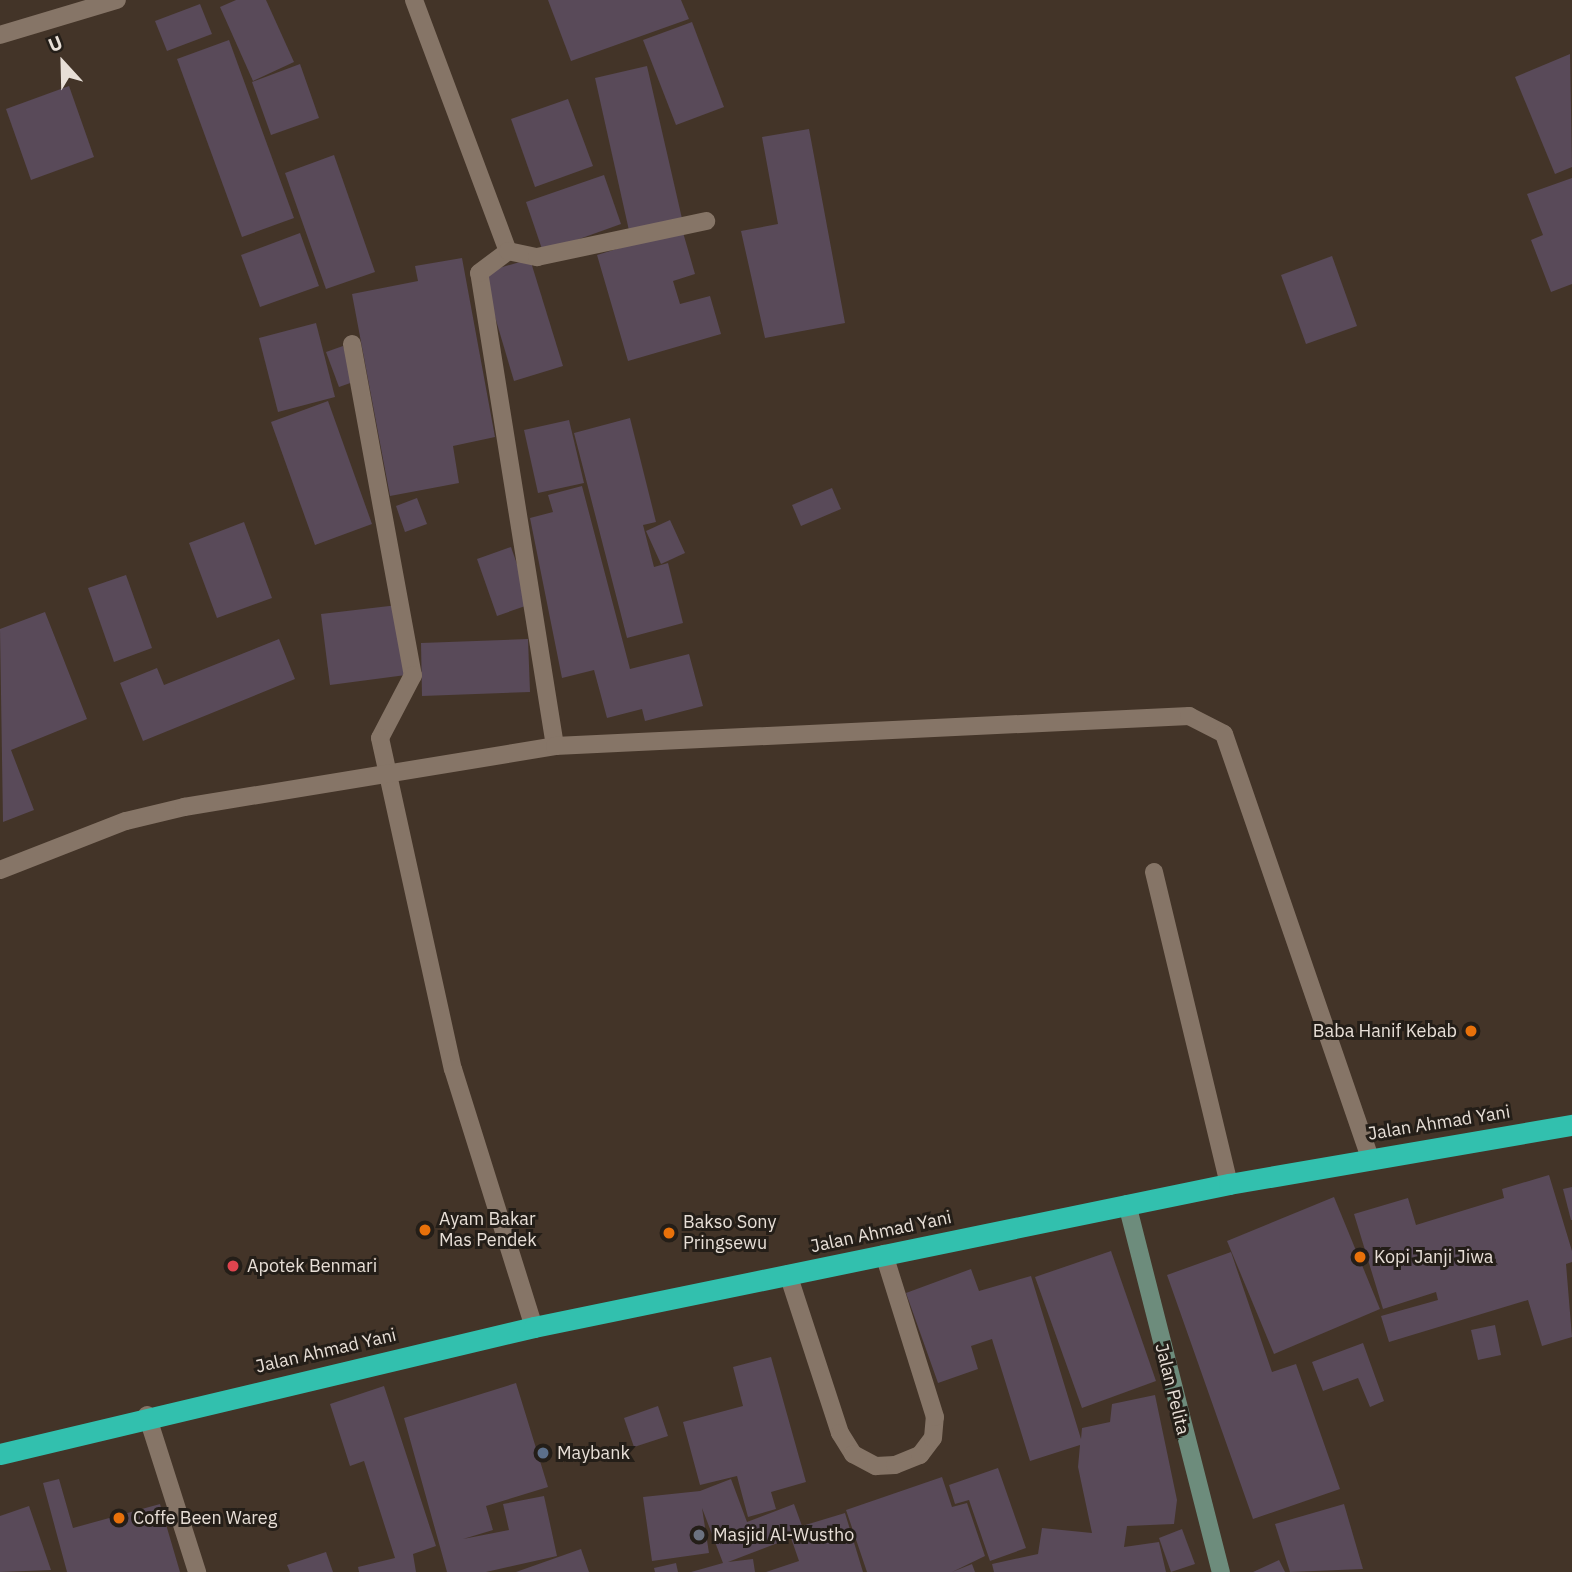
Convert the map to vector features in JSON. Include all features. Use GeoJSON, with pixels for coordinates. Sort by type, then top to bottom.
{"type":"FeatureCollection","features":[{"type":"Feature","properties":{"kind":"highway","name":"Jalan Ahmad Yani"},"geometry":{"type":"LineString","coordinates":[[0,1454],[147,1415],[534,1327],[1229,1184],[1370,1157],[1572,1125]]}},
{"type":"Feature","properties":{"kind":"street"},"geometry":{"type":"LineString","coordinates":[[0,35],[117,0]]}},
{"type":"Feature","properties":{"kind":"street"},"geometry":{"type":"LineString","coordinates":[[414,0],[508,251]]}},
{"type":"Feature","properties":{"kind":"street"},"geometry":{"type":"LineString","coordinates":[[555,746],[478,273],[508,251],[537,257],[706,221]]}},
{"type":"Feature","properties":{"kind":"street"},"geometry":{"type":"LineString","coordinates":[[352,344],[411,651],[413,676],[380,738],[386,771],[453,1069],[534,1327]]}},
{"type":"Feature","properties":{"kind":"street"},"geometry":{"type":"LineString","coordinates":[[0,870],[126,821],[386,771],[555,746],[1189,716],[1224,734],[1370,1157]]}},
{"type":"Feature","properties":{"kind":"street"},"geometry":{"type":"LineString","coordinates":[[1154,872],[1229,1184]]}},
{"type":"Feature","properties":{"kind":"street","name":"Jalan Pelita"},"geometry":{"type":"LineString","coordinates":[[1127,1204],[1221,1572]]}},
{"type":"Feature","properties":{"kind":"street"},"geometry":{"type":"LineString","coordinates":[[788,1274],[840,1433],[853,1454],[876,1466],[895,1465],[920,1455],[933,1438],[935,1417],[884,1254]]}},
{"type":"Feature","properties":{"kind":"street"},"geometry":{"type":"LineString","coordinates":[[147,1415],[197,1572]]}},
{"type":"Feature","properties":{"kind":"building"},"geometry":{"type":"Polygon","coordinates":[[[236,0],[266,0],[294,62],[253,81],[220,7],[236,0]]]}},
{"type":"Feature","properties":{"kind":"building"},"geometry":{"type":"Polygon","coordinates":[[[548,0],[681,0],[689,19],[571,61],[548,0]]]}},
{"type":"Feature","properties":{"kind":"building"},"geometry":{"type":"Polygon","coordinates":[[[200,4],[212,34],[167,51],[155,21],[200,4]]]}},
{"type":"Feature","properties":{"kind":"building"},"geometry":{"type":"Polygon","coordinates":[[[692,22],[724,107],[676,125],[643,40],[692,22]]]}},
{"type":"Feature","properties":{"kind":"building"},"geometry":{"type":"Polygon","coordinates":[[[229,40],[294,218],[242,237],[177,59],[229,40]]]}},
{"type":"Feature","properties":{"kind":"building"},"geometry":{"type":"Polygon","coordinates":[[[1570,54],[1572,167],[1555,174],[1515,77],[1570,54]]]}},
{"type":"Feature","properties":{"kind":"building"},"geometry":{"type":"Polygon","coordinates":[[[300,64],[319,118],[271,135],[252,82],[300,64]]]}},
{"type":"Feature","properties":{"kind":"building"},"geometry":{"type":"Polygon","coordinates":[[[647,66],[683,223],[630,235],[595,78],[647,66]]]}},
{"type":"Feature","properties":{"kind":"building"},"geometry":{"type":"Polygon","coordinates":[[[69,86],[94,157],[31,180],[6,109],[69,86]]]}},
{"type":"Feature","properties":{"kind":"building"},"geometry":{"type":"Polygon","coordinates":[[[568,99],[593,166],[535,187],[511,119],[568,99]]]}},
{"type":"Feature","properties":{"kind":"building"},"geometry":{"type":"Polygon","coordinates":[[[809,129],[845,323],[765,338],[741,231],[778,224],[762,137],[809,129]]]}},
{"type":"Feature","properties":{"kind":"building"},"geometry":{"type":"Polygon","coordinates":[[[334,155],[375,272],[326,289],[285,173],[334,155]]]}},
{"type":"Feature","properties":{"kind":"building"},"geometry":{"type":"Polygon","coordinates":[[[604,175],[621,224],[543,252],[526,202],[604,175]]]}},
{"type":"Feature","properties":{"kind":"building"},"geometry":{"type":"Polygon","coordinates":[[[1572,178],[1572,284],[1551,292],[1531,240],[1543,235],[1527,194],[1572,178]]]}},
{"type":"Feature","properties":{"kind":"building"},"geometry":{"type":"Polygon","coordinates":[[[682,229],[695,274],[673,281],[680,304],[710,296],[721,334],[628,361],[597,255],[682,229]]]}},
{"type":"Feature","properties":{"kind":"building"},"geometry":{"type":"Polygon","coordinates":[[[300,233],[319,286],[260,307],[241,255],[300,233]]]}},
{"type":"Feature","properties":{"kind":"building"},"geometry":{"type":"Polygon","coordinates":[[[1332,256],[1357,326],[1306,344],[1281,275],[1332,256]]]}},
{"type":"Feature","properties":{"kind":"building"},"geometry":{"type":"Polygon","coordinates":[[[462,258],[495,437],[453,446],[459,483],[390,496],[352,294],[418,281],[415,266],[462,258]]]}},
{"type":"Feature","properties":{"kind":"building"},"geometry":{"type":"Polygon","coordinates":[[[530,259],[563,366],[514,381],[482,273],[530,259]]]}},
{"type":"Feature","properties":{"kind":"building"},"geometry":{"type":"Polygon","coordinates":[[[316,323],[335,397],[278,412],[259,338],[316,323]]]}},
{"type":"Feature","properties":{"kind":"building"},"geometry":{"type":"Polygon","coordinates":[[[343,346],[356,381],[339,387],[326,352],[343,346]]]}},
{"type":"Feature","properties":{"kind":"building"},"geometry":{"type":"Polygon","coordinates":[[[328,401],[372,524],[315,545],[271,422],[328,401]]]}},
{"type":"Feature","properties":{"kind":"building"},"geometry":{"type":"Polygon","coordinates":[[[630,418],[656,522],[643,525],[654,567],[668,563],[683,623],[627,638],[574,433],[630,418]]]}},
{"type":"Feature","properties":{"kind":"building"},"geometry":{"type":"Polygon","coordinates":[[[569,420],[584,483],[538,493],[524,430],[569,420]]]}},
{"type":"Feature","properties":{"kind":"building"},"geometry":{"type":"Polygon","coordinates":[[[582,486],[630,669],[689,654],[703,706],[645,721],[642,709],[607,718],[594,670],[562,678],[530,518],[553,512],[548,495],[582,486]]]}},
{"type":"Feature","properties":{"kind":"building"},"geometry":{"type":"Polygon","coordinates":[[[832,488],[841,509],[801,526],[792,505],[832,488]]]}},
{"type":"Feature","properties":{"kind":"building"},"geometry":{"type":"Polygon","coordinates":[[[417,498],[427,524],[405,532],[396,506],[417,498]]]}},
{"type":"Feature","properties":{"kind":"building"},"geometry":{"type":"Polygon","coordinates":[[[670,520],[685,553],[661,564],[646,531],[670,520]]]}},
{"type":"Feature","properties":{"kind":"building"},"geometry":{"type":"Polygon","coordinates":[[[244,522],[272,598],[217,618],[189,543],[244,522]]]}},
{"type":"Feature","properties":{"kind":"building"},"geometry":{"type":"Polygon","coordinates":[[[511,547],[531,604],[497,616],[477,559],[511,547]]]}},
{"type":"Feature","properties":{"kind":"building"},"geometry":{"type":"Polygon","coordinates":[[[126,575],[152,648],[114,662],[88,588],[126,575]]]}},
{"type":"Feature","properties":{"kind":"building"},"geometry":{"type":"Polygon","coordinates":[[[398,605],[406,675],[330,685],[321,614],[398,605]]]}},
{"type":"Feature","properties":{"kind":"building"},"geometry":{"type":"Polygon","coordinates":[[[45,612],[87,719],[11,750],[34,810],[3,822],[0,629],[45,612]]]}},
{"type":"Feature","properties":{"kind":"building"},"geometry":{"type":"Polygon","coordinates":[[[279,639],[295,679],[143,741],[120,683],[157,668],[164,685],[279,639]]]}},
{"type":"Feature","properties":{"kind":"building"},"geometry":{"type":"Polygon","coordinates":[[[528,639],[530,692],[422,696],[421,643],[528,639]]]}},
{"type":"Feature","properties":{"kind":"building"},"geometry":{"type":"Polygon","coordinates":[[[1549,1175],[1572,1251],[1572,1262],[1566,1264],[1572,1337],[1542,1346],[1528,1300],[1389,1342],[1381,1316],[1438,1300],[1436,1292],[1383,1309],[1354,1214],[1408,1198],[1416,1225],[1504,1198],[1502,1189],[1549,1175]]]}},
{"type":"Feature","properties":{"kind":"building"},"geometry":{"type":"Polygon","coordinates":[[[1572,1187],[1572,1220],[1571,1220],[1563,1189],[1572,1187]]]}},
{"type":"Feature","properties":{"kind":"building"},"geometry":{"type":"Polygon","coordinates":[[[1334,1197],[1380,1309],[1274,1354],[1227,1241],[1334,1197]]]}},
{"type":"Feature","properties":{"kind":"building"},"geometry":{"type":"Polygon","coordinates":[[[1111,1251],[1156,1381],[1082,1408],[1035,1277],[1111,1251]]]}},
{"type":"Feature","properties":{"kind":"building"},"geometry":{"type":"Polygon","coordinates":[[[1231,1252],[1272,1372],[1296,1364],[1340,1489],[1253,1519],[1167,1275],[1231,1252]]]}},
{"type":"Feature","properties":{"kind":"building"},"geometry":{"type":"Polygon","coordinates":[[[971,1269],[979,1291],[1031,1276],[1081,1439],[1082,1428],[1110,1422],[1112,1404],[1155,1395],[1177,1500],[1174,1524],[1127,1526],[1124,1547],[1159,1542],[1166,1572],[994,1572],[992,1564],[1038,1554],[1042,1528],[1092,1533],[1078,1467],[1080,1445],[1030,1461],[992,1339],[971,1346],[978,1369],[938,1383],[906,1293],[971,1269]]]}},
{"type":"Feature","properties":{"kind":"building"},"geometry":{"type":"Polygon","coordinates":[[[1495,1325],[1501,1355],[1478,1360],[1471,1330],[1495,1325]]]}},
{"type":"Feature","properties":{"kind":"building"},"geometry":{"type":"Polygon","coordinates":[[[1363,1343],[1384,1401],[1370,1407],[1358,1378],[1323,1391],[1312,1362],[1363,1343]]]}},
{"type":"Feature","properties":{"kind":"building"},"geometry":{"type":"Polygon","coordinates":[[[771,1357],[806,1482],[771,1492],[776,1509],[748,1517],[737,1476],[700,1485],[683,1422],[743,1406],[733,1367],[771,1357]]]}},
{"type":"Feature","properties":{"kind":"building"},"geometry":{"type":"Polygon","coordinates":[[[516,1383],[548,1487],[486,1506],[493,1530],[463,1539],[509,1530],[503,1504],[544,1496],[557,1556],[486,1572],[447,1572],[404,1418],[516,1383]]]}},
{"type":"Feature","properties":{"kind":"building"},"geometry":{"type":"Polygon","coordinates":[[[384,1386],[436,1546],[413,1554],[416,1572],[359,1572],[358,1567],[395,1558],[364,1461],[350,1466],[330,1404],[384,1386]]]}},
{"type":"Feature","properties":{"kind":"building"},"geometry":{"type":"Polygon","coordinates":[[[658,1406],[668,1436],[634,1447],[624,1418],[658,1406]]]}},
{"type":"Feature","properties":{"kind":"building"},"geometry":{"type":"Polygon","coordinates":[[[998,1468],[1026,1548],[990,1561],[969,1500],[955,1504],[949,1485],[998,1468]]]}},
{"type":"Feature","properties":{"kind":"building"},"geometry":{"type":"Polygon","coordinates":[[[942,1477],[952,1507],[967,1503],[985,1556],[952,1572],[867,1572],[846,1510],[942,1477]]]}},
{"type":"Feature","properties":{"kind":"building"},"geometry":{"type":"Polygon","coordinates":[[[59,1479],[73,1528],[160,1504],[180,1572],[67,1572],[43,1483],[59,1479]]]}},
{"type":"Feature","properties":{"kind":"building"},"geometry":{"type":"Polygon","coordinates":[[[731,1479],[747,1522],[794,1504],[802,1526],[845,1513],[863,1572],[766,1572],[799,1561],[791,1538],[728,1562],[753,1559],[755,1572],[691,1572],[723,1563],[702,1508],[709,1553],[652,1561],[643,1497],[700,1491],[731,1479]]]}},
{"type":"Feature","properties":{"kind":"building"},"geometry":{"type":"Polygon","coordinates":[[[1344,1504],[1363,1569],[1290,1572],[1275,1524],[1344,1504]]]}},
{"type":"Feature","properties":{"kind":"building"},"geometry":{"type":"Polygon","coordinates":[[[29,1506],[51,1570],[0,1572],[0,1516],[29,1506]]]}},
{"type":"Feature","properties":{"kind":"building"},"geometry":{"type":"Polygon","coordinates":[[[1182,1529],[1195,1564],[1171,1572],[1159,1538],[1182,1529]]]}},
{"type":"Feature","properties":{"kind":"building"},"geometry":{"type":"Polygon","coordinates":[[[581,1549],[589,1572],[516,1572],[581,1549]]]}},
{"type":"Feature","properties":{"kind":"building"},"geometry":{"type":"Polygon","coordinates":[[[326,1552],[333,1572],[290,1572],[287,1565],[326,1552]]]}},
{"type":"Feature","properties":{"kind":"building"},"geometry":{"type":"Polygon","coordinates":[[[1279,1560],[1285,1572],[1253,1572],[1279,1560]]]}},
{"type":"Feature","properties":{"kind":"building"},"geometry":{"type":"Polygon","coordinates":[[[676,1563],[678,1572],[655,1572],[654,1568],[676,1563]]]}},
{"type":"Feature","properties":{"kind":"building"},"geometry":{"type":"Polygon","coordinates":[[[972,1564],[975,1572],[952,1572],[972,1564]]]}},
{"type":"Feature","properties":{"kind":"place","name":"Baba Hanif Kebab"},"geometry":{"type":"Point","coordinates":[1471,1031]}},
{"type":"Feature","properties":{"kind":"place","name":"Ayam Bakar Mas Pendek"},"geometry":{"type":"Point","coordinates":[425,1230]}},
{"type":"Feature","properties":{"kind":"place","name":"Bakso Sony Pringsewu"},"geometry":{"type":"Point","coordinates":[669,1233]}},
{"type":"Feature","properties":{"kind":"place","name":"Kopi Janji Jiwa"},"geometry":{"type":"Point","coordinates":[1360,1257]}},
{"type":"Feature","properties":{"kind":"place","name":"Apotek Benmari"},"geometry":{"type":"Point","coordinates":[233,1266]}},
{"type":"Feature","properties":{"kind":"place","name":"Maybank"},"geometry":{"type":"Point","coordinates":[543,1453]}},
{"type":"Feature","properties":{"kind":"place","name":"Coffe Been Wareg"},"geometry":{"type":"Point","coordinates":[119,1518]}},
{"type":"Feature","properties":{"kind":"place","name":"Masjid Al-Wustho"},"geometry":{"type":"Point","coordinates":[699,1535]}}]}
